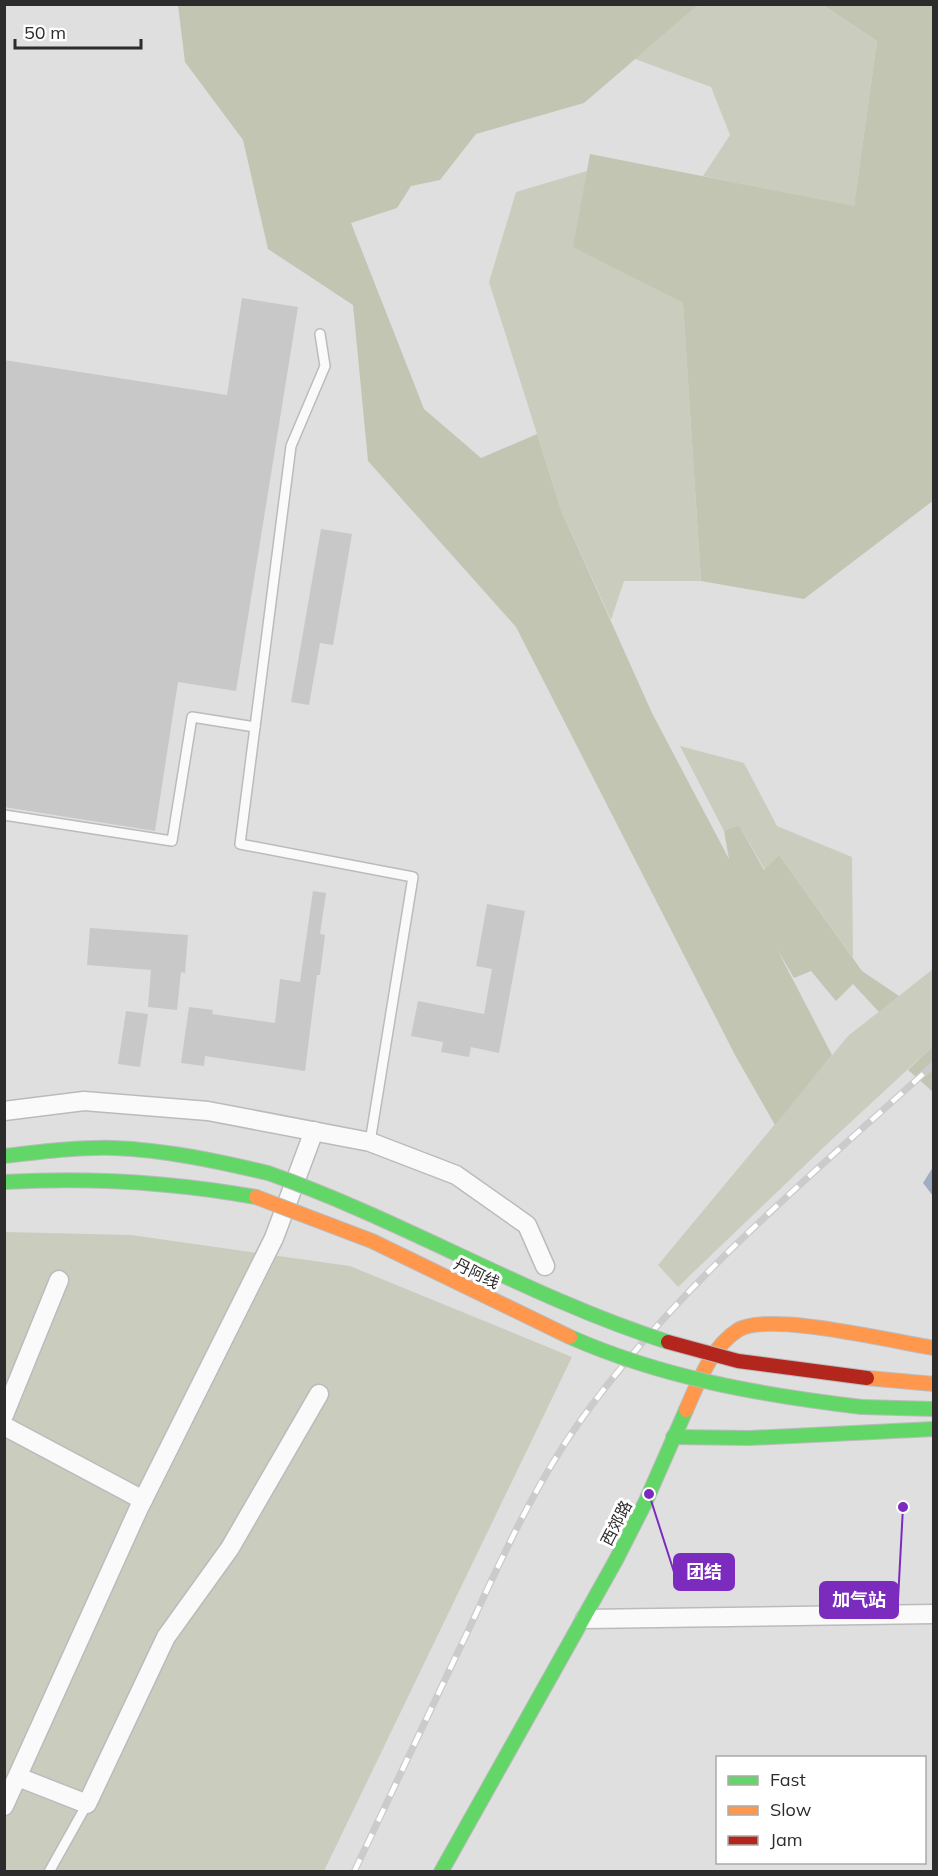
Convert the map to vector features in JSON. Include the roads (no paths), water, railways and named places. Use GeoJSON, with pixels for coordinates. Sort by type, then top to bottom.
{"type":"FeatureCollection","features":[{"type":"Feature","properties":{"kind":"main road","name":"丹阿线"},"geometry":{"type":"LineString","coordinates":[[4,1156],[62,1150],[126,1149],[199,1157],[268,1173],[322,1190],[596,1316],[696,1352],[771,1367],[933,1384]]}},
{"type":"Feature","properties":{"kind":"main road","name":"丹阿线"},"geometry":{"type":"LineString","coordinates":[[4,1182],[54,1178],[126,1178],[194,1185],[256,1197],[313,1216],[386,1247],[585,1344],[685,1378],[764,1396],[862,1407],[933,1410]]}},
{"type":"Feature","properties":{"kind":"main road","name":"西郊路"},"geometry":{"type":"LineString","coordinates":[[441,1872],[585,1619],[641,1512],[673,1437],[705,1371],[724,1343],[741,1328],[759,1323],[933,1348]]}},
{"type":"Feature","properties":{"kind":"main road"},"geometry":{"type":"LineString","coordinates":[[673,1437],[750,1438],[933,1429]]}},
{"type":"Feature","properties":{"kind":"street"},"geometry":{"type":"LineString","coordinates":[[4,1111],[84,1101],[208,1111],[370,1142],[456,1175],[527,1225],[545,1266]]}},
{"type":"Feature","properties":{"kind":"street"},"geometry":{"type":"LineString","coordinates":[[4,1806],[143,1500],[274,1238],[314,1131]]}},
{"type":"Feature","properties":{"kind":"street"},"geometry":{"type":"LineString","coordinates":[[4,1415],[58,1281]]}},
{"type":"Feature","properties":{"kind":"street"},"geometry":{"type":"LineString","coordinates":[[18,1777],[87,1804],[166,1637],[230,1548],[319,1395]]}},
{"type":"Feature","properties":{"kind":"street"},"geometry":{"type":"LineString","coordinates":[[4,1426],[143,1500]]}},
{"type":"Feature","properties":{"kind":"street"},"geometry":{"type":"LineString","coordinates":[[585,1619],[933,1614]]}},
{"type":"Feature","properties":{"kind":"lane"},"geometry":{"type":"LineString","coordinates":[[320,334],[325,366],[291,446],[240,844],[413,877],[370,1142]]}},
{"type":"Feature","properties":{"kind":"lane"},"geometry":{"type":"LineString","coordinates":[[4,815],[172,841],[192,717],[255,727]]}},
{"type":"Feature","properties":{"kind":"lane"},"geometry":{"type":"LineString","coordinates":[[49,1872],[87,1804]]}},
{"type":"Feature","properties":{"kind":"water"},"geometry":{"type":"Polygon","coordinates":[[[933,1167],[933,1196],[923,1183],[933,1167]]]}},
{"type":"Feature","properties":{"kind":"railway"},"geometry":{"type":"LineString","coordinates":[[354,1872],[518,1526],[546,1474],[578,1424],[616,1374],[701,1279],[793,1191],[934,1064]]}},
{"type":"Feature","properties":{"kind":"place","name":"团结"},"geometry":{"type":"Point","coordinates":[649,1494]}},
{"type":"Feature","properties":{"kind":"place","name":"加气站"},"geometry":{"type":"Point","coordinates":[903,1507]}}]}
